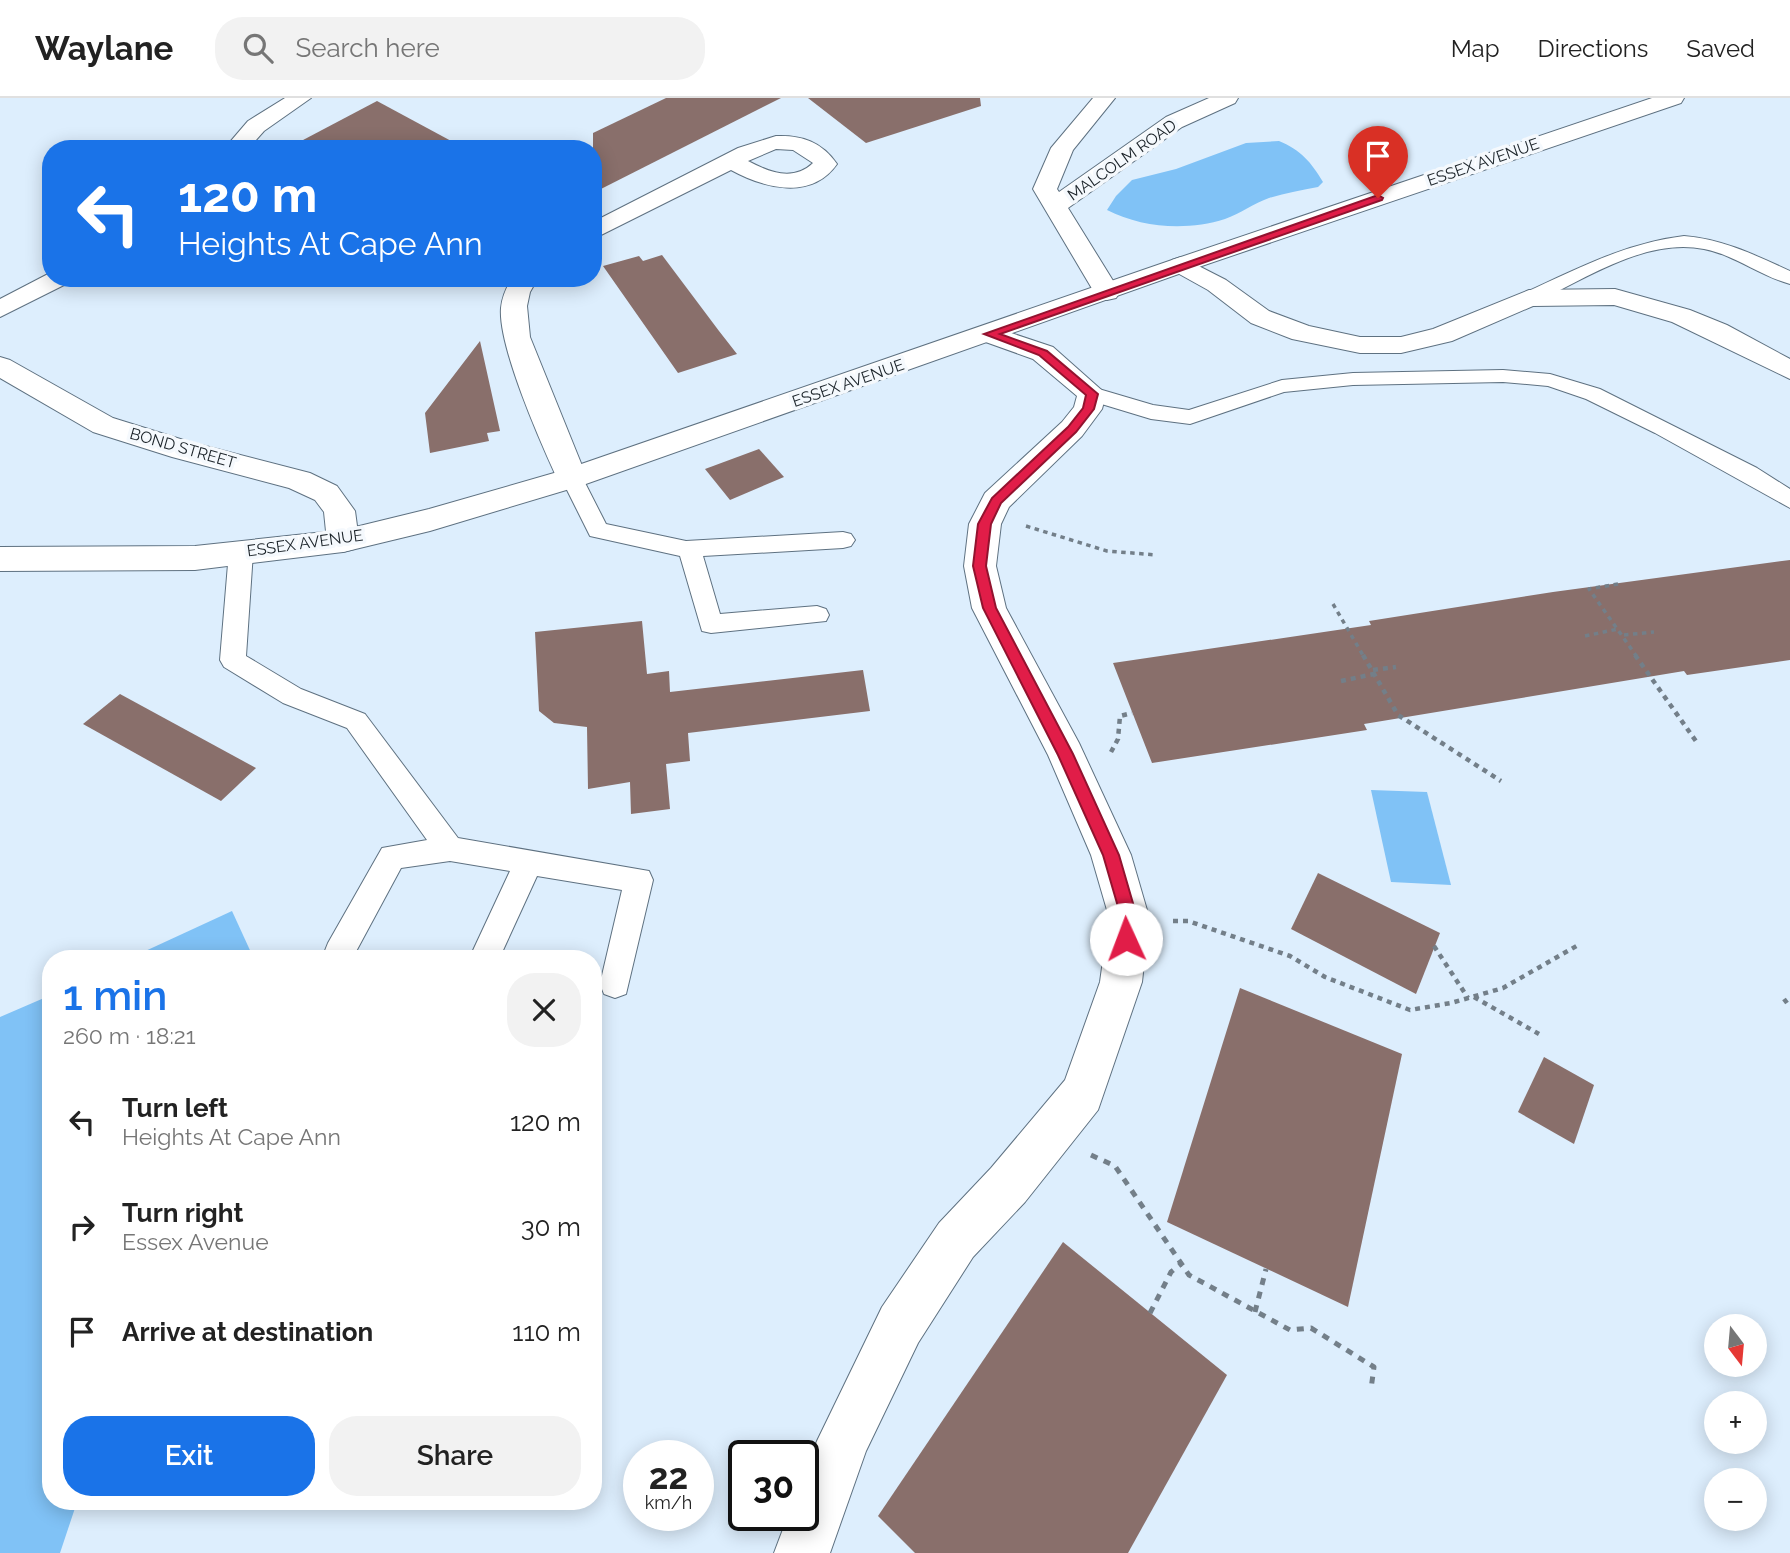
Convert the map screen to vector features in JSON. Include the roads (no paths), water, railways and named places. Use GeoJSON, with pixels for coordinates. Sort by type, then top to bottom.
{"type":"FeatureCollection","features":[{"type":"Feature","properties":{"kind":"street"},"geometry":{"type":"LineString","coordinates":[[244,140],[256,127],[300,98]]}},
{"type":"Feature","properties":{"kind":"street"},"geometry":{"type":"LineString","coordinates":[[1104,98],[1062,148],[1045,189],[1107,292]]}},
{"type":"Feature","properties":{"kind":"street","name":"MALCOLM ROAD"},"geometry":{"type":"LineString","coordinates":[[1055,206],[1174,122],[1227,98]]}},
{"type":"Feature","properties":{"kind":"street","name":"ESSEX AVENUE"},"geometry":{"type":"LineString","coordinates":[[0,559],[195,558],[343,541],[430,520],[572,478],[1181,265],[1673,98]]}},
{"type":"Feature","properties":{"kind":"street"},"geometry":{"type":"LineString","coordinates":[[602,227],[731,161]]}},
{"type":"Feature","properties":{"kind":"street"},"geometry":{"type":"LineString","coordinates":[[1181,265],[1217,285],[1260,317],[1302,333],[1360,345],[1401,345],[1442,335],[1530,298],[1615,297],[1638,302],[1717,331],[1790,370]]}},
{"type":"Feature","properties":{"kind":"street"},"geometry":{"type":"LineString","coordinates":[[0,309],[42,287]]}},
{"type":"Feature","properties":{"kind":"street"},"geometry":{"type":"LineString","coordinates":[[517,287],[514,316],[519,353],[572,478]]}},
{"type":"Feature","properties":{"kind":"street"},"geometry":{"type":"LineString","coordinates":[[802,1553],[843,1441],[900,1325],[956,1240],[1008,1185],[1082,1094],[1121,982],[1129,917],[1111,855],[1066,754],[989,608],[980,566],[985,524],[996,501],[1072,429],[1088,409],[1092,394],[1043,353],[990,334]]}},
{"type":"Feature","properties":{"kind":"street","name":"BOND STREET"},"geometry":{"type":"LineString","coordinates":[[0,366],[103,425],[183,450],[299,480],[326,494],[339,511],[343,541]]}},
{"type":"Feature","properties":{"kind":"lane"},"geometry":{"type":"LineString","coordinates":[[1530,298],[1649,247],[1670,244],[1702,243],[1790,278]]}},
{"type":"Feature","properties":{"kind":"lane"},"geometry":{"type":"LineString","coordinates":[[1092,394],[1151,412],[1190,416],[1282,386],[1353,379],[1503,376],[1550,380],[1593,394],[1663,428],[1749,473],[1790,500]]}},
{"type":"Feature","properties":{"kind":"lane"},"geometry":{"type":"LineString","coordinates":[[572,478],[598,530],[686,549],[843,540]]}},
{"type":"Feature","properties":{"kind":"lane"},"geometry":{"type":"LineString","coordinates":[[686,549],[690,550],[710,624],[817,615]]}},
{"type":"Feature","properties":{"kind":"lane"},"geometry":{"type":"LineString","coordinates":[[242,552],[233,660],[292,696],[356,721],[450,849]]}},
{"type":"Feature","properties":{"kind":"lane"},"geometry":{"type":"LineString","coordinates":[[341,950],[393,857],[450,849],[639,880],[615,984]]}},
{"type":"Feature","properties":{"kind":"lane"},"geometry":{"type":"LineString","coordinates":[[488,950],[529,862]]}},
{"type":"Feature","properties":{"kind":"water"},"geometry":{"type":"Polygon","coordinates":[[[1279,141],[1293,148],[1310,163],[1323,182],[1318,187],[1269,198],[1225,219],[1195,225],[1150,224],[1107,210],[1132,180],[1176,169],[1246,143],[1279,141]]]}},
{"type":"Feature","properties":{"kind":"water"},"geometry":{"type":"Polygon","coordinates":[[[1371,790],[1427,792],[1451,885],[1391,882],[1371,790]]]}},
{"type":"Feature","properties":{"kind":"water"},"geometry":{"type":"Polygon","coordinates":[[[232,911],[250,950],[148,950],[232,911]]]}},
{"type":"Feature","properties":{"kind":"water"},"geometry":{"type":"Polygon","coordinates":[[[42,999],[42,1510],[74,1510],[60,1553],[0,1553],[0,1017],[42,999]]]}}]}
